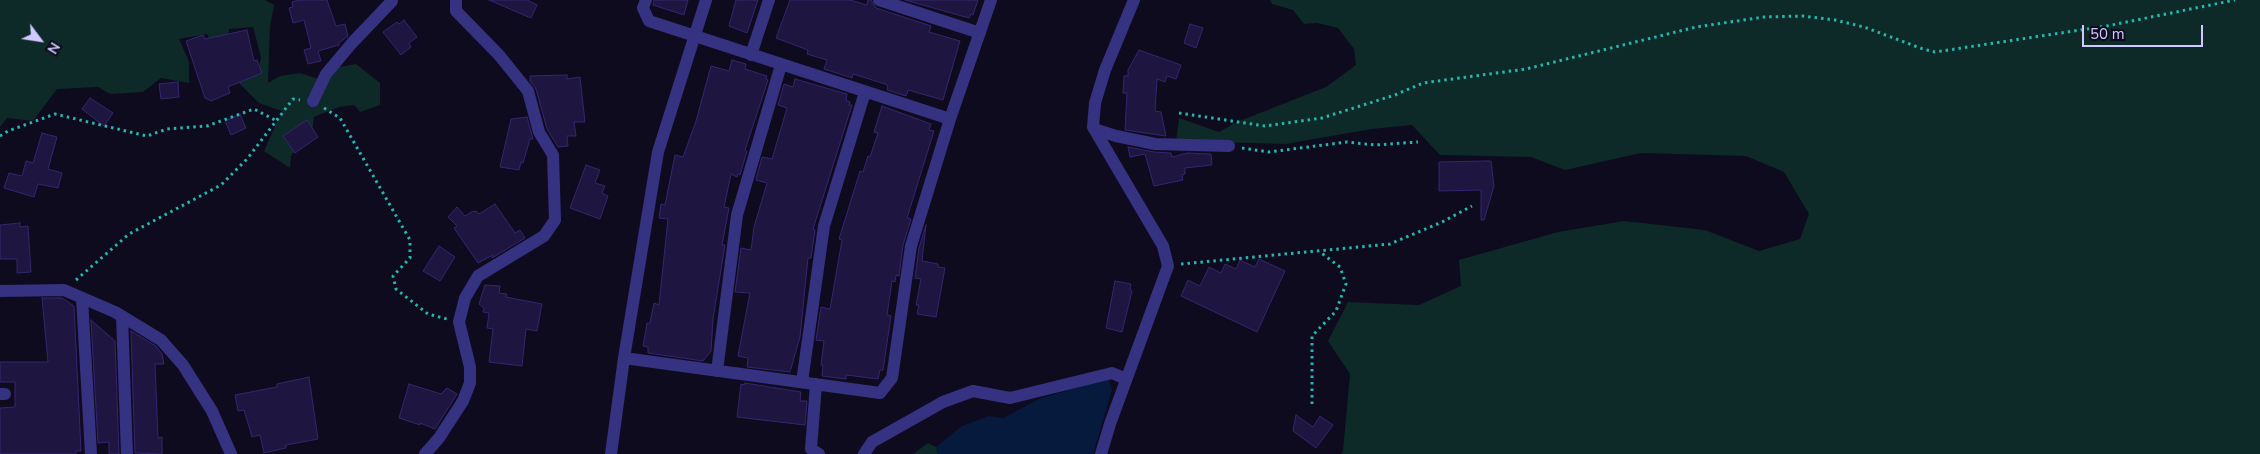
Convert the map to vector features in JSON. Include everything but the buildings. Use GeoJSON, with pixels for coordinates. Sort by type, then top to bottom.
{"type":"FeatureCollection","features":[{"type":"Feature","properties":{"kind":"street"},"geometry":{"type":"LineString","coordinates":[[313,101],[326,74],[392,0]]}},
{"type":"Feature","properties":{"kind":"street"},"geometry":{"type":"LineString","coordinates":[[425,454],[440,438],[463,401],[470,383],[470,367],[459,322],[465,298],[478,276],[544,236],[555,220],[553,155],[539,132],[528,91],[499,55],[456,11],[456,0]]}},
{"type":"Feature","properties":{"kind":"street"},"geometry":{"type":"LineString","coordinates":[[646,0],[643,8],[649,21],[950,119]]}},
{"type":"Feature","properties":{"kind":"street"},"geometry":{"type":"LineString","coordinates":[[611,454],[624,358],[658,152],[706,0]]}},
{"type":"Feature","properties":{"kind":"street"},"geometry":{"type":"LineString","coordinates":[[751,55],[769,0]]}},
{"type":"Feature","properties":{"kind":"street"},"geometry":{"type":"LineString","coordinates":[[879,0],[980,33]]}},
{"type":"Feature","properties":{"kind":"street"},"geometry":{"type":"LineString","coordinates":[[624,358],[880,393],[892,378],[911,246],[950,119],[992,0]]}},
{"type":"Feature","properties":{"kind":"street"},"geometry":{"type":"LineString","coordinates":[[1101,454],[1126,379],[1168,266],[1163,246],[1093,126],[1095,103],[1105,70],[1134,0]]}},
{"type":"Feature","properties":{"kind":"street"},"geometry":{"type":"LineString","coordinates":[[717,370],[738,215],[781,65]]}},
{"type":"Feature","properties":{"kind":"street"},"geometry":{"type":"LineString","coordinates":[[802,382],[824,226],[865,92]]}},
{"type":"Feature","properties":{"kind":"street"},"geometry":{"type":"LineString","coordinates":[[1094,129],[1116,136],[1155,144],[1230,146]]}},
{"type":"Feature","properties":{"kind":"street"},"geometry":{"type":"LineString","coordinates":[[0,290],[64,290],[122,316],[161,340],[183,365],[212,411],[231,454]]}},
{"type":"Feature","properties":{"kind":"street"},"geometry":{"type":"LineString","coordinates":[[82,298],[91,454]]}},
{"type":"Feature","properties":{"kind":"street"},"geometry":{"type":"LineString","coordinates":[[122,316],[128,454]]}},
{"type":"Feature","properties":{"kind":"street"},"geometry":{"type":"LineString","coordinates":[[864,454],[872,442],[943,402],[973,391],[1010,398],[1112,374],[1126,379]]}},
{"type":"Feature","properties":{"kind":"street"},"geometry":{"type":"LineString","coordinates":[[816,384],[811,449],[819,454]]}},
{"type":"Feature","properties":{"kind":"path"},"geometry":{"type":"LineString","coordinates":[[1179,113],[1265,126],[1322,118],[1395,95],[1423,83],[1526,69],[1696,26],[1764,17],[1803,16],[1835,20],[1864,27],[1935,52],[2107,26],[2235,0]]}},
{"type":"Feature","properties":{"kind":"path"},"geometry":{"type":"LineString","coordinates":[[64,290],[129,234],[221,185],[247,159],[293,100],[313,101],[340,118],[410,240],[410,258],[393,276],[396,289],[428,314],[459,322]]}},
{"type":"Feature","properties":{"kind":"path"},"geometry":{"type":"LineString","coordinates":[[0,136],[8,131],[55,114],[147,136],[167,129],[208,126],[254,109],[276,120]]}},
{"type":"Feature","properties":{"kind":"path"},"geometry":{"type":"LineString","coordinates":[[1230,146],[1269,152],[1347,142],[1375,145],[1418,142]]}},
{"type":"Feature","properties":{"kind":"path"},"geometry":{"type":"LineString","coordinates":[[1168,266],[1222,259],[1320,252],[1390,244],[1442,222],[1472,206]]}},
{"type":"Feature","properties":{"kind":"path"},"geometry":{"type":"LineString","coordinates":[[1312,404],[1312,336],[1336,311],[1346,284],[1340,267],[1320,252]]}},
{"type":"Feature","properties":{"kind":"green space"},"geometry":{"type":"Polygon","coordinates":[[[0,0],[265,0],[274,5],[270,27],[268,83],[280,76],[300,73],[325,81],[334,68],[356,64],[380,83],[380,105],[360,112],[354,105],[339,107],[314,117],[311,140],[303,139],[291,156],[290,168],[264,151],[282,111],[259,103],[239,83],[243,74],[258,72],[261,57],[253,27],[229,29],[227,62],[219,63],[207,34],[179,39],[189,62],[189,83],[161,78],[143,92],[110,94],[98,87],[57,89],[33,121],[7,118],[0,127],[0,0]]]}},
{"type":"Feature","properties":{"kind":"green space"},"geometry":{"type":"Polygon","coordinates":[[[1270,0],[2260,0],[2260,454],[1341,454],[1343,451],[1350,374],[1328,341],[1348,302],[1419,305],[1461,286],[1459,260],[1558,232],[1624,221],[1705,230],[1759,251],[1800,239],[1809,214],[1784,172],[1746,156],[1641,153],[1565,170],[1531,157],[1440,155],[1412,125],[1372,129],[1285,144],[1176,141],[1179,118],[1219,132],[1237,122],[1326,87],[1356,65],[1354,49],[1338,28],[1317,23],[1304,24],[1293,10],[1272,4],[1270,0]]]}},
{"type":"Feature","properties":{"kind":"green space"},"geometry":{"type":"Polygon","coordinates":[[[928,443],[936,447],[938,454],[913,454],[928,443]]]}},
{"type":"Feature","properties":{"kind":"water"},"geometry":{"type":"Polygon","coordinates":[[[1108,378],[1112,390],[1093,454],[938,454],[936,447],[962,426],[989,416],[1003,418],[1039,399],[1108,378]]]}}]}
